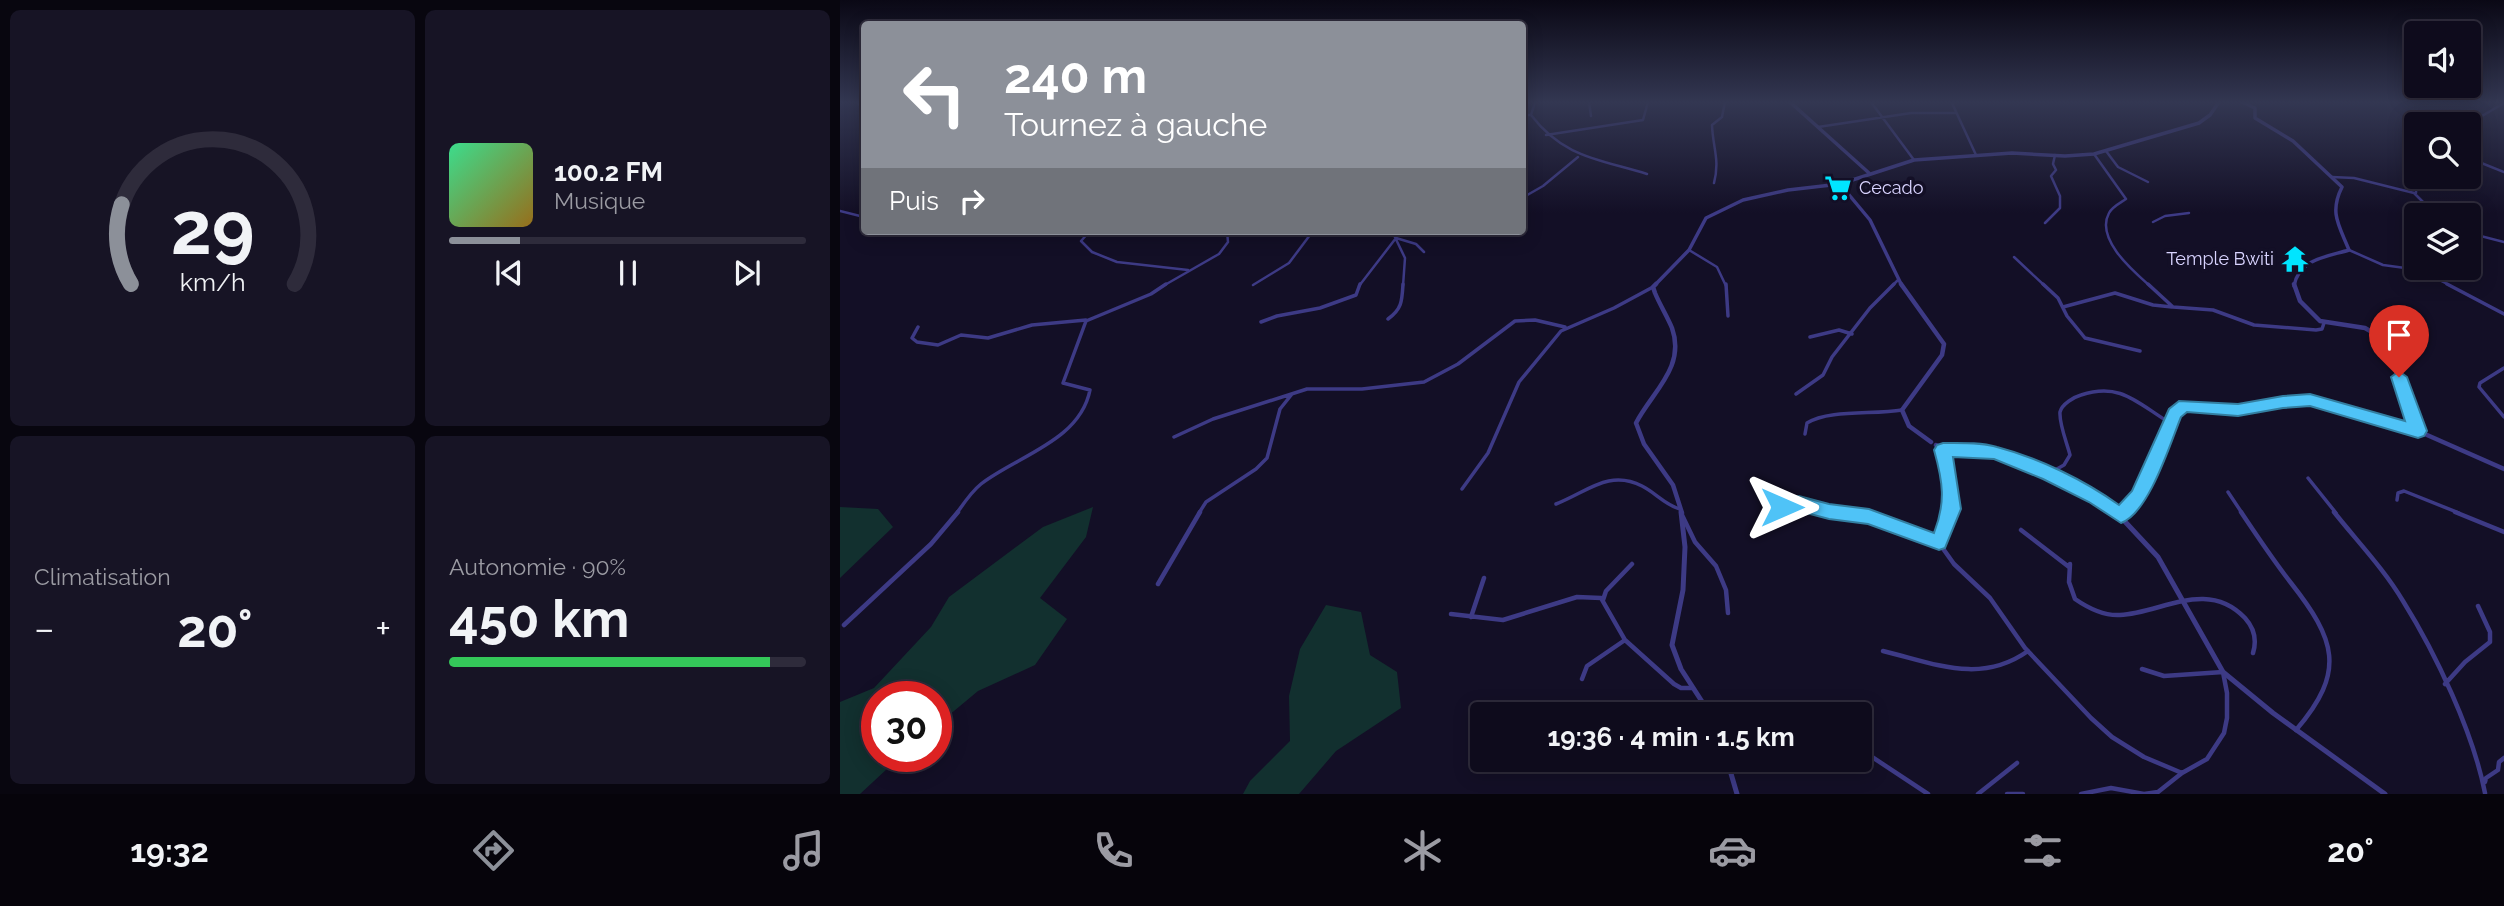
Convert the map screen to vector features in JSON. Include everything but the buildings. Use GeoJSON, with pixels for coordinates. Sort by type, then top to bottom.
{"type":"FeatureCollection","features":[{"type":"Feature","properties":{"kind":"street"},"geometry":{"type":"LineString","coordinates":[[1550,139],[1578,157],[1647,174]]}},
{"type":"Feature","properties":{"kind":"street"},"geometry":{"type":"LineString","coordinates":[[1713,139],[1720,164],[1714,183]]}},
{"type":"Feature","properties":{"kind":"street"},"geometry":{"type":"LineString","coordinates":[[1831,139],[1869,173]]}},
{"type":"Feature","properties":{"kind":"street"},"geometry":{"type":"LineString","coordinates":[[1898,139],[1914,160]]}},
{"type":"Feature","properties":{"kind":"street"},"geometry":{"type":"LineString","coordinates":[[1968,139],[1976,155]]}},
{"type":"Feature","properties":{"kind":"street"},"geometry":{"type":"LineString","coordinates":[[1462,489],[1488,453],[1519,382],[1564,327],[1614,308],[1653,288],[1689,250],[1703,223],[1718,210],[1775,192],[1840,184],[1914,160],[2019,153],[2094,154],[2146,139]]}},
{"type":"Feature","properties":{"kind":"street"},"geometry":{"type":"LineString","coordinates":[[2291,139],[2342,187],[2334,201],[2334,213],[2348,250]]}},
{"type":"Feature","properties":{"kind":"street"},"geometry":{"type":"LineString","coordinates":[[2106,151],[2118,167],[2148,182]]}},
{"type":"Feature","properties":{"kind":"street"},"geometry":{"type":"LineString","coordinates":[[2094,154],[2126,199],[2111,209],[2107,218],[2115,250],[2135,275],[2156,289],[2173,307]]}},
{"type":"Feature","properties":{"kind":"street"},"geometry":{"type":"LineString","coordinates":[[2045,223],[2060,212],[2062,195],[2051,176],[2056,170],[2053,164],[2055,155]]}},
{"type":"Feature","properties":{"kind":"street"},"geometry":{"type":"LineString","coordinates":[[1526,196],[1543,186],[1578,157]]}},
{"type":"Feature","properties":{"kind":"street"},"geometry":{"type":"LineString","coordinates":[[2481,163],[2504,172]]}},
{"type":"Feature","properties":{"kind":"street"},"geometry":{"type":"LineString","coordinates":[[2332,177],[2354,178],[2416,194],[2425,203]]}},
{"type":"Feature","properties":{"kind":"street"},"geometry":{"type":"LineString","coordinates":[[1805,434],[1807,423],[1818,416],[1902,411],[1945,349],[1939,335],[1898,279],[1870,220],[1840,184]]}},
{"type":"Feature","properties":{"kind":"street"},"geometry":{"type":"LineString","coordinates":[[2416,189],[2416,194]]}},
{"type":"Feature","properties":{"kind":"street"},"geometry":{"type":"LineString","coordinates":[[840,211],[861,215]]}},
{"type":"Feature","properties":{"kind":"street"},"geometry":{"type":"LineString","coordinates":[[2152,222],[2165,216],[2189,213]]}},
{"type":"Feature","properties":{"kind":"street"},"geometry":{"type":"LineString","coordinates":[[1087,235],[1082,242],[1101,259],[1115,263],[1168,265],[1188,270]]}},
{"type":"Feature","properties":{"kind":"street"},"geometry":{"type":"LineString","coordinates":[[918,327],[912,338],[917,342],[939,345],[961,335],[988,338],[1032,325],[1088,320],[1151,294],[1219,254],[1228,242],[1227,235]]}},
{"type":"Feature","properties":{"kind":"street"},"geometry":{"type":"LineString","coordinates":[[1253,285],[1289,263],[1310,235]]}},
{"type":"Feature","properties":{"kind":"street"},"geometry":{"type":"LineString","coordinates":[[1388,319],[1398,312],[1401,306],[1404,275],[1405,258],[1394,235]]}},
{"type":"Feature","properties":{"kind":"street"},"geometry":{"type":"LineString","coordinates":[[2481,236],[2504,243]]}},
{"type":"Feature","properties":{"kind":"street"},"geometry":{"type":"LineString","coordinates":[[1395,238],[1416,244],[1424,252]]}},
{"type":"Feature","properties":{"kind":"street"},"geometry":{"type":"LineString","coordinates":[[1261,322],[1277,316],[1320,308],[1356,295],[1368,269],[1387,253],[1395,238]]}},
{"type":"Feature","properties":{"kind":"street"},"geometry":{"type":"LineString","coordinates":[[1689,250],[1715,263],[1720,269],[1730,295],[1728,316]]}},
{"type":"Feature","properties":{"kind":"street"},"geometry":{"type":"LineString","coordinates":[[2418,431],[2384,339],[2365,328],[2324,323],[2310,312],[2296,295],[2296,275],[2308,262],[2348,250],[2383,265],[2420,270],[2504,314]]}},
{"type":"Feature","properties":{"kind":"street"},"geometry":{"type":"LineString","coordinates":[[2014,257],[2053,293],[2085,338],[2140,351]]}},
{"type":"Feature","properties":{"kind":"street"},"geometry":{"type":"LineString","coordinates":[[1796,394],[1823,375],[1832,357],[1870,308],[1898,279]]}},
{"type":"Feature","properties":{"kind":"street"},"geometry":{"type":"LineString","coordinates":[[1653,288],[1674,334],[1676,353],[1669,375],[1636,423],[1639,436],[1670,479],[1679,507],[1685,547],[1683,590],[1672,645],[1681,669],[1703,702]]}},
{"type":"Feature","properties":{"kind":"street"},"geometry":{"type":"LineString","coordinates":[[2063,307],[2115,293],[2153,305],[2213,310],[2259,326],[2316,330],[2322,329],[2324,323]]}},
{"type":"Feature","properties":{"kind":"street"},"geometry":{"type":"LineString","coordinates":[[844,625],[944,530],[975,489],[1033,454],[1080,415],[1089,401],[1090,390],[1063,383],[1080,332],[1088,320]]}},
{"type":"Feature","properties":{"kind":"street"},"geometry":{"type":"LineString","coordinates":[[1174,437],[1213,419],[1318,387],[1362,389],[1418,384],[1458,364],[1515,321],[1535,320],[1564,327]]}},
{"type":"Feature","properties":{"kind":"street"},"geometry":{"type":"LineString","coordinates":[[1810,337],[1839,330],[1852,334]]}},
{"type":"Feature","properties":{"kind":"street"},"geometry":{"type":"LineString","coordinates":[[2504,368],[2479,387],[2504,417]]}},
{"type":"Feature","properties":{"kind":"street"},"geometry":{"type":"LineString","coordinates":[[2049,474],[2064,465],[2070,455],[2060,413],[2063,406],[2075,397],[2100,389],[2120,392],[2169,423]]}},
{"type":"Feature","properties":{"kind":"street"},"geometry":{"type":"LineString","coordinates":[[1158,584],[1201,507],[1267,458],[1280,410],[1293,393]]}},
{"type":"Feature","properties":{"kind":"street"},"geometry":{"type":"LineString","coordinates":[[2121,516],[2139,495],[2169,423],[2184,405],[2238,410],[2310,400],[2418,431],[2504,469]]}},
{"type":"Feature","properties":{"kind":"street"},"geometry":{"type":"LineString","coordinates":[[1902,411],[1909,426],[1943,450],[1995,453],[2049,474],[2095,497],[2121,516],[2158,556],[2180,600],[2223,672],[2296,730],[2385,794]]}},
{"type":"Feature","properties":{"kind":"street"},"geometry":{"type":"LineString","coordinates":[[1939,543],[1952,509],[1948,468],[1943,450]]}},
{"type":"Feature","properties":{"kind":"street"},"geometry":{"type":"LineString","coordinates":[[1556,504],[1568,500],[1598,480],[1613,478],[1640,484],[1665,503],[1679,507],[1695,542],[1716,566],[1726,590],[1728,613]]}},
{"type":"Feature","properties":{"kind":"street"},"geometry":{"type":"LineString","coordinates":[[2308,478],[2403,600],[2478,758],[2485,794]]}},
{"type":"Feature","properties":{"kind":"street"},"geometry":{"type":"LineString","coordinates":[[2397,500],[2398,493],[2404,491],[2504,532]]}},
{"type":"Feature","properties":{"kind":"street"},"geometry":{"type":"LineString","coordinates":[[2228,492],[2316,615],[2327,639],[2330,672],[2324,691],[2314,710],[2296,730]]}},
{"type":"Feature","properties":{"kind":"street"},"geometry":{"type":"LineString","coordinates":[[1782,507],[1799,503],[1829,512],[1869,516],[1939,543],[1954,564],[1990,598],[2028,651],[2112,737],[2144,757],[2182,773]]}},
{"type":"Feature","properties":{"kind":"street"},"geometry":{"type":"LineString","coordinates":[[2021,530],[2069,566],[2071,594],[2075,599],[2104,613],[2130,614],[2180,600],[2223,603],[2232,607],[2252,628],[2256,640],[2253,653]]}},
{"type":"Feature","properties":{"kind":"street"},"geometry":{"type":"LineString","coordinates":[[1632,564],[1606,591],[1603,600],[1625,640],[1674,684],[1685,689],[1694,687]]}},
{"type":"Feature","properties":{"kind":"street"},"geometry":{"type":"LineString","coordinates":[[1471,617],[1484,578]]}},
{"type":"Feature","properties":{"kind":"street"},"geometry":{"type":"LineString","coordinates":[[1451,614],[1491,621],[1509,620],[1568,598],[1583,596],[1603,600]]}},
{"type":"Feature","properties":{"kind":"street"},"geometry":{"type":"LineString","coordinates":[[2445,684],[2465,662],[2490,642],[2490,632],[2478,606]]}},
{"type":"Feature","properties":{"kind":"street"},"geometry":{"type":"LineString","coordinates":[[1582,679],[1587,666],[1625,640]]}},
{"type":"Feature","properties":{"kind":"street"},"geometry":{"type":"LineString","coordinates":[[1883,651],[1953,668],[1979,670],[2008,666],[2028,651]]}},
{"type":"Feature","properties":{"kind":"street"},"geometry":{"type":"LineString","coordinates":[[2142,669],[2164,676],[2223,672]]}},
{"type":"Feature","properties":{"kind":"street"},"geometry":{"type":"LineString","coordinates":[[2081,794],[2111,788],[2144,794],[2158,792],[2182,773],[2207,759],[2224,733],[2228,705],[2223,672]]}},
{"type":"Feature","properties":{"kind":"street"},"geometry":{"type":"LineString","coordinates":[[1872,757],[1928,794]]}},
{"type":"Feature","properties":{"kind":"street"},"geometry":{"type":"LineString","coordinates":[[2485,794],[2486,778],[2498,770],[2499,762],[2504,758]]}},
{"type":"Feature","properties":{"kind":"street"},"geometry":{"type":"LineString","coordinates":[[1978,794],[2017,763]]}},
{"type":"Feature","properties":{"kind":"street"},"geometry":{"type":"LineString","coordinates":[[1731,772],[1737,794]]}},
{"type":"Feature","properties":{"kind":"street"},"geometry":{"type":"LineString","coordinates":[[2007,794],[2023,794]]}},
{"type":"Feature","properties":{"kind":"green space"},"geometry":{"type":"Polygon","coordinates":[[[840,507],[878,509],[893,527],[840,578],[840,507]]]}},
{"type":"Feature","properties":{"kind":"green space"},"geometry":{"type":"Polygon","coordinates":[[[1093,507],[1086,537],[1040,598],[1067,619],[1035,665],[978,691],[952,713],[952,681],[881,681],[931,627],[949,597],[1043,527],[1093,507]]]}},
{"type":"Feature","properties":{"kind":"green space"},"geometry":{"type":"Polygon","coordinates":[[[1326,605],[1361,612],[1370,655],[1397,672],[1401,708],[1336,751],[1299,794],[1243,794],[1250,781],[1290,741],[1289,696],[1300,649],[1326,605]]]}},
{"type":"Feature","properties":{"kind":"green space"},"geometry":{"type":"Polygon","coordinates":[[[861,693],[861,772],[884,772],[860,794],[840,794],[840,702],[861,693]]]}},
{"type":"Feature","properties":{"kind":"place","name":"Cecado"},"geometry":{"type":"Point","coordinates":[1838,188]}},
{"type":"Feature","properties":{"kind":"place","name":"Temple Bwiti"},"geometry":{"type":"Point","coordinates":[2295,259]}},
{"type":"Feature","properties":{"kind":"route"},"geometry":{"type":"LineString","coordinates":[[1782,507],[1799,503],[1829,512],[1869,516],[1939,543],[1952,509],[1948,468],[1943,450],[1974,450],[1995,453],[2049,474],[2095,497],[2121,516],[2139,495],[2166,431],[2175,413],[2184,405],[2238,410],[2310,400],[2418,431],[2414,426],[2399,377]]}}]}
